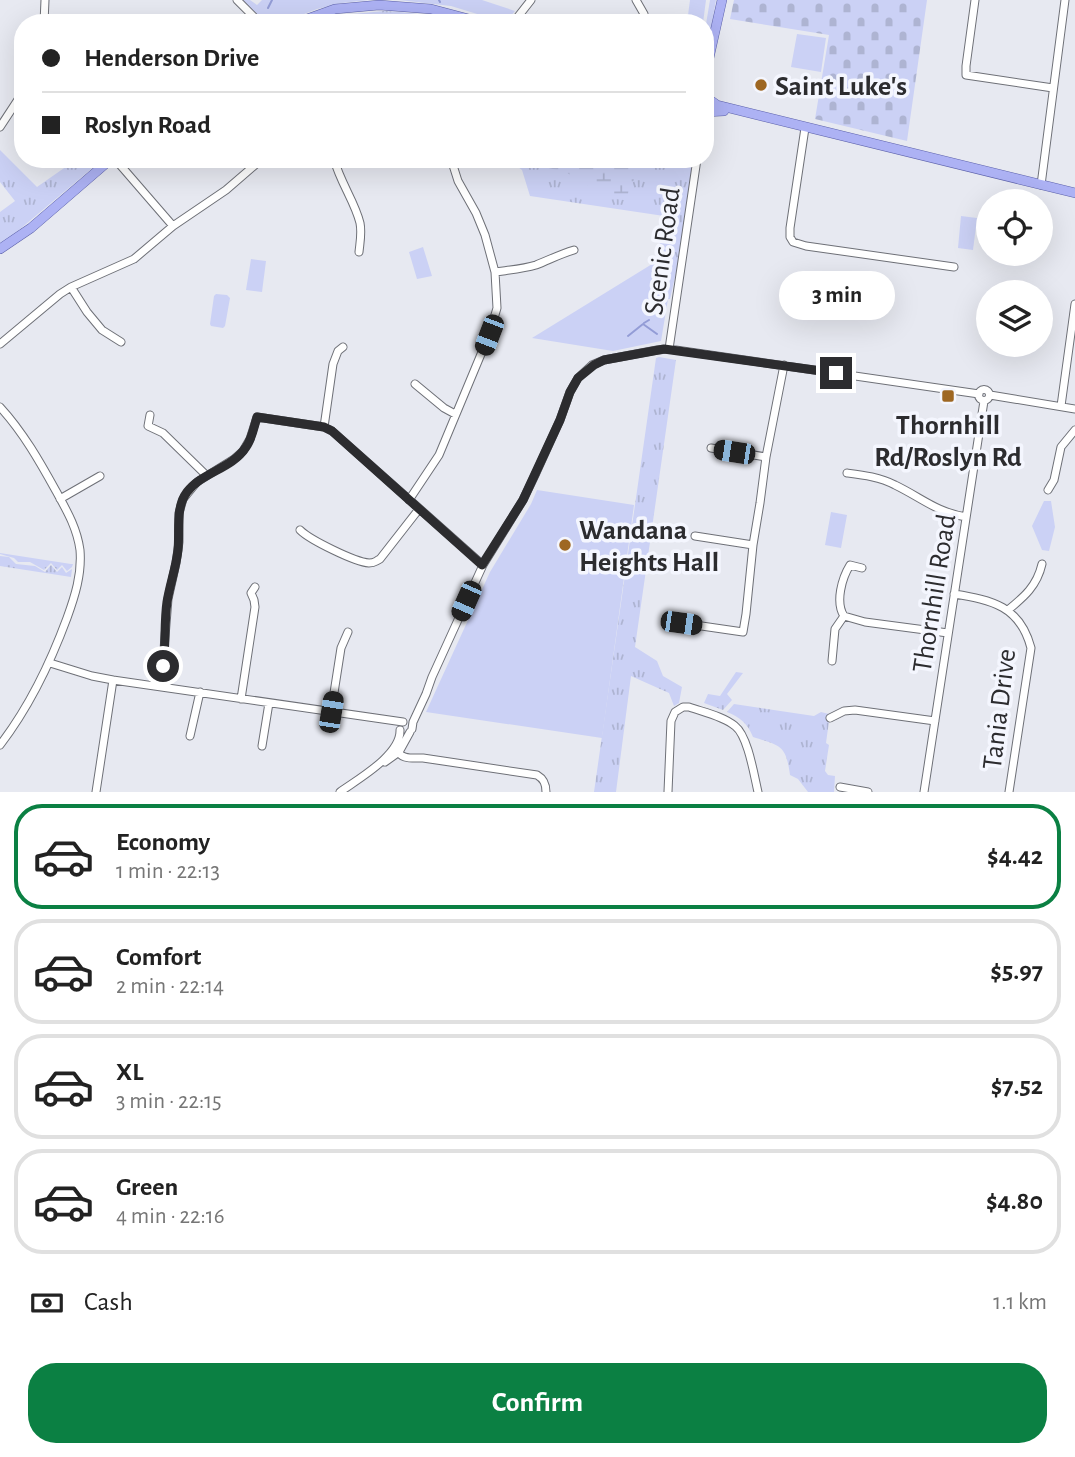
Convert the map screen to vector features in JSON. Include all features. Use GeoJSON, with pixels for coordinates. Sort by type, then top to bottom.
{"type":"FeatureCollection","features":[{"type":"Feature","properties":{"kind":"main road"},"geometry":{"type":"LineString","coordinates":[[714,38],[722,0]]}},
{"type":"Feature","properties":{"kind":"main road"},"geometry":{"type":"LineString","coordinates":[[321,14],[335,9],[379,5],[431,9],[450,14]]}},
{"type":"Feature","properties":{"kind":"main road"},"geometry":{"type":"LineString","coordinates":[[714,103],[805,128],[1075,193]]}},
{"type":"Feature","properties":{"kind":"main road"},"geometry":{"type":"LineString","coordinates":[[714,110],[750,114]]}},
{"type":"Feature","properties":{"kind":"main road"},"geometry":{"type":"LineString","coordinates":[[0,249],[32,228],[102,168]]}},
{"type":"Feature","properties":{"kind":"street"},"geometry":{"type":"LineString","coordinates":[[237,0],[251,14]]}},
{"type":"Feature","properties":{"kind":"street"},"geometry":{"type":"LineString","coordinates":[[636,0],[644,14]]}},
{"type":"Feature","properties":{"kind":"street"},"geometry":{"type":"LineString","coordinates":[[975,0],[966,75],[1053,88]]}},
{"type":"Feature","properties":{"kind":"street"},"geometry":{"type":"LineString","coordinates":[[1041,185],[1065,0]]}},
{"type":"Feature","properties":{"kind":"street"},"geometry":{"type":"LineString","coordinates":[[0,127],[14,106]]}},
{"type":"Feature","properties":{"kind":"street"},"geometry":{"type":"LineString","coordinates":[[805,128],[790,228],[793,242],[803,246],[954,267]]}},
{"type":"Feature","properties":{"kind":"street"},"geometry":{"type":"LineString","coordinates":[[121,168],[173,226]]}},
{"type":"Feature","properties":{"kind":"street"},"geometry":{"type":"LineString","coordinates":[[0,344],[71,287],[134,259],[173,226],[226,190],[252,168]]}},
{"type":"Feature","properties":{"kind":"street"},"geometry":{"type":"LineString","coordinates":[[337,168],[360,224],[359,252]]}},
{"type":"Feature","properties":{"kind":"street"},"geometry":{"type":"LineString","coordinates":[[409,500],[439,455],[479,361],[497,308],[495,272],[485,235],[454,168]]}},
{"type":"Feature","properties":{"kind":"street","name":"Scenic Road"},"geometry":{"type":"LineString","coordinates":[[670,349],[697,168]]}},
{"type":"Feature","properties":{"kind":"street"},"geometry":{"type":"LineString","coordinates":[[495,272],[536,264],[574,250]]}},
{"type":"Feature","properties":{"kind":"street"},"geometry":{"type":"LineString","coordinates":[[71,287],[102,330],[121,342]]}},
{"type":"Feature","properties":{"kind":"street"},"geometry":{"type":"LineString","coordinates":[[1061,407],[1075,304]]}},
{"type":"Feature","properties":{"kind":"street"},"geometry":{"type":"LineString","coordinates":[[324,427],[333,364],[335,356],[343,347]]}},
{"type":"Feature","properties":{"kind":"street"},"geometry":{"type":"LineString","coordinates":[[340,792],[398,750],[411,730],[412,722],[482,565],[523,500],[570,392],[578,378],[592,365],[657,349],[670,349],[1075,409]]}},
{"type":"Feature","properties":{"kind":"street"},"geometry":{"type":"LineString","coordinates":[[681,623],[743,632],[766,457],[784,365]]}},
{"type":"Feature","properties":{"kind":"street"},"geometry":{"type":"LineString","coordinates":[[415,384],[455,414]]}},
{"type":"Feature","properties":{"kind":"street","name":"Thornhill Road"},"geometry":{"type":"LineString","coordinates":[[924,792],[984,397]]}},
{"type":"Feature","properties":{"kind":"street"},"geometry":{"type":"LineString","coordinates":[[0,407],[26,439],[72,519],[80,552],[80,570],[72,605],[50,663],[26,707],[0,745]]}},
{"type":"Feature","properties":{"kind":"street"},"geometry":{"type":"LineString","coordinates":[[150,415],[144,427],[163,433],[206,475]]}},
{"type":"Feature","properties":{"kind":"street"},"geometry":{"type":"LineString","coordinates":[[161,687],[168,600],[178,550],[179,513],[186,494],[197,482],[226,465],[243,451],[257,417],[324,427],[345,442],[482,565]]}},
{"type":"Feature","properties":{"kind":"street"},"geometry":{"type":"LineString","coordinates":[[1048,490],[1054,480],[1061,447],[1075,430]]}},
{"type":"Feature","properties":{"kind":"street"},"geometry":{"type":"LineString","coordinates":[[711,448],[766,457]]}},
{"type":"Feature","properties":{"kind":"street"},"geometry":{"type":"LineString","coordinates":[[847,473],[894,484],[939,510],[966,517]]}},
{"type":"Feature","properties":{"kind":"street"},"geometry":{"type":"LineString","coordinates":[[60,499],[100,476]]}},
{"type":"Feature","properties":{"kind":"street"},"geometry":{"type":"LineString","coordinates":[[300,530],[315,541],[362,562],[375,562],[419,509]]}},
{"type":"Feature","properties":{"kind":"street"},"geometry":{"type":"LineString","coordinates":[[695,536],[753,545]]}},
{"type":"Feature","properties":{"kind":"street"},"geometry":{"type":"LineString","coordinates":[[862,568],[848,564],[841,592],[840,609],[844,616],[865,622],[948,633]]}},
{"type":"Feature","properties":{"kind":"street"},"geometry":{"type":"LineString","coordinates":[[1008,610],[1032,589],[1042,564]]}},
{"type":"Feature","properties":{"kind":"street"},"geometry":{"type":"LineString","coordinates":[[241,699],[255,607],[250,592]]}},
{"type":"Feature","properties":{"kind":"street","name":"Tania Drive"},"geometry":{"type":"LineString","coordinates":[[954,594],[982,598],[1008,610],[1023,626],[1031,648],[1009,792]]}},
{"type":"Feature","properties":{"kind":"street"},"geometry":{"type":"LineString","coordinates":[[832,662],[834,631],[844,616]]}},
{"type":"Feature","properties":{"kind":"street"},"geometry":{"type":"LineString","coordinates":[[331,712],[341,648],[348,632]]}},
{"type":"Feature","properties":{"kind":"street"},"geometry":{"type":"LineString","coordinates":[[50,663],[113,680],[381,720],[393,725],[410,724],[411,730]]}},
{"type":"Feature","properties":{"kind":"street"},"geometry":{"type":"LineString","coordinates":[[398,750],[402,726],[432,677]]}},
{"type":"Feature","properties":{"kind":"street"},"geometry":{"type":"LineString","coordinates":[[96,792],[113,680]]}},
{"type":"Feature","properties":{"kind":"street"},"geometry":{"type":"LineString","coordinates":[[190,736],[200,692]]}},
{"type":"Feature","properties":{"kind":"street"},"geometry":{"type":"LineString","coordinates":[[262,747],[269,703]]}},
{"type":"Feature","properties":{"kind":"street"},"geometry":{"type":"LineString","coordinates":[[668,792],[671,721],[674,712],[683,707],[726,720],[737,728],[744,738],[758,792]]}},
{"type":"Feature","properties":{"kind":"street"},"geometry":{"type":"LineString","coordinates":[[830,718],[844,711],[860,710],[935,721]]}},
{"type":"Feature","properties":{"kind":"street"},"geometry":{"type":"LineString","coordinates":[[398,750],[407,758],[537,775],[544,781],[546,792]]}},
{"type":"Feature","properties":{"kind":"street"},"geometry":{"type":"LineString","coordinates":[[840,787],[868,792]]}},
{"type":"Feature","properties":{"kind":"green space"},"geometry":{"type":"Polygon","coordinates":[[[241,0],[250,0],[257,5],[262,0],[368,0],[342,3],[304,14],[257,14],[241,0]]]}},
{"type":"Feature","properties":{"kind":"green space"},"geometry":{"type":"Polygon","coordinates":[[[399,0],[482,0],[515,11],[512,14],[477,14],[451,6],[399,0]]]}},
{"type":"Feature","properties":{"kind":"green space"},"geometry":{"type":"Polygon","coordinates":[[[690,0],[706,0],[704,14],[688,14],[690,0]]]}},
{"type":"Feature","properties":{"kind":"green space"},"geometry":{"type":"Polygon","coordinates":[[[710,0],[716,0],[714,14],[708,14],[710,0]]]}},
{"type":"Feature","properties":{"kind":"green space"},"geometry":{"type":"Polygon","coordinates":[[[734,0],[927,0],[907,141],[815,119],[829,35],[730,19],[734,0]]]}},
{"type":"Feature","properties":{"kind":"green space"},"geometry":{"type":"Polygon","coordinates":[[[384,11],[420,14],[353,14],[384,11]]]}},
{"type":"Feature","properties":{"kind":"green space"},"geometry":{"type":"Polygon","coordinates":[[[797,34],[826,38],[821,72],[791,67],[797,34]]]}},
{"type":"Feature","properties":{"kind":"green space"},"geometry":{"type":"Polygon","coordinates":[[[0,150],[14,164],[14,168],[18,168],[37,187],[64,168],[92,168],[0,246],[0,212],[15,201],[0,182],[0,150]]]}},
{"type":"Feature","properties":{"kind":"green space"},"geometry":{"type":"Polygon","coordinates":[[[519,168],[693,168],[670,299],[657,261],[664,216],[530,196],[519,168]]]}},
{"type":"Feature","properties":{"kind":"green space"},"geometry":{"type":"Polygon","coordinates":[[[550,168],[636,168],[634,181],[624,200],[614,199],[594,190],[563,171],[550,168]]]}},
{"type":"Feature","properties":{"kind":"green space"},"geometry":{"type":"Polygon","coordinates":[[[961,216],[976,218],[973,250],[958,248],[961,216]]]}},
{"type":"Feature","properties":{"kind":"green space"},"geometry":{"type":"Polygon","coordinates":[[[423,247],[432,276],[417,279],[409,252],[423,247]]]}},
{"type":"Feature","properties":{"kind":"green space"},"geometry":{"type":"Polygon","coordinates":[[[251,259],[266,261],[262,292],[246,290],[251,259]]]}},
{"type":"Feature","properties":{"kind":"green space"},"geometry":{"type":"Polygon","coordinates":[[[657,261],[669,293],[661,341],[613,351],[532,338],[657,261]]]}},
{"type":"Feature","properties":{"kind":"green space"},"geometry":{"type":"Polygon","coordinates":[[[216,294],[230,298],[223,328],[210,324],[216,294]]]}},
{"type":"Feature","properties":{"kind":"green space"},"geometry":{"type":"Polygon","coordinates":[[[656,358],[676,360],[635,647],[657,661],[663,676],[682,687],[679,703],[674,706],[669,693],[631,676],[616,792],[594,792],[656,358]]]}},
{"type":"Feature","properties":{"kind":"green space"},"geometry":{"type":"Polygon","coordinates":[[[537,490],[634,505],[602,738],[426,712],[490,572],[537,490]]]}},
{"type":"Feature","properties":{"kind":"green space"},"geometry":{"type":"Polygon","coordinates":[[[1044,501],[1051,501],[1055,527],[1049,551],[1042,550],[1032,526],[1044,501]]]}},
{"type":"Feature","properties":{"kind":"green space"},"geometry":{"type":"Polygon","coordinates":[[[831,512],[847,515],[841,548],[825,545],[831,512]]]}},
{"type":"Feature","properties":{"kind":"green space"},"geometry":{"type":"Polygon","coordinates":[[[0,553],[73,564],[67,571],[62,565],[57,570],[51,563],[44,570],[30,562],[18,562],[0,553]]]}},
{"type":"Feature","properties":{"kind":"green space"},"geometry":{"type":"Polygon","coordinates":[[[0,556],[9,557],[16,564],[35,566],[45,572],[51,565],[57,572],[62,567],[66,573],[72,569],[71,577],[0,566],[0,556]]]}},
{"type":"Feature","properties":{"kind":"green space"},"geometry":{"type":"Polygon","coordinates":[[[736,672],[743,673],[727,694],[732,700],[723,710],[704,703],[708,694],[720,696],[736,672]]]}},
{"type":"Feature","properties":{"kind":"green space"},"geometry":{"type":"Polygon","coordinates":[[[734,704],[814,716],[821,712],[829,714],[826,743],[829,745],[825,771],[828,775],[835,776],[834,792],[808,792],[798,779],[790,775],[781,748],[753,737],[743,722],[727,712],[734,704]]]}},
{"type":"Feature","properties":{"kind":"waterway"},"geometry":{"type":"LineString","coordinates":[[268,8],[272,0]]}},
{"type":"Feature","properties":{"kind":"waterway"},"geometry":{"type":"LineString","coordinates":[[644,323],[649,320]]}},
{"type":"Feature","properties":{"kind":"waterway"},"geometry":{"type":"LineString","coordinates":[[628,336],[643,324],[657,334]]}},
{"type":"Feature","properties":{"kind":"place","name":"Saint Luke's"},"geometry":{"type":"Point","coordinates":[761,85]}},
{"type":"Feature","properties":{"kind":"place","name":"Thornhill Rd/Roslyn Rd"},"geometry":{"type":"Point","coordinates":[948,396]}},
{"type":"Feature","properties":{"kind":"place","name":"Wandana Heights Hall"},"geometry":{"type":"Point","coordinates":[565,545]}},
{"type":"Feature","properties":{"kind":"route"},"geometry":{"type":"LineString","coordinates":[[163,666],[165,623],[179,542],[179,513],[183,499],[197,482],[226,465],[247,447],[257,417],[324,427],[332,431],[482,565],[523,500],[570,392],[578,378],[594,365],[604,360],[664,349],[836,373]]}}]}
